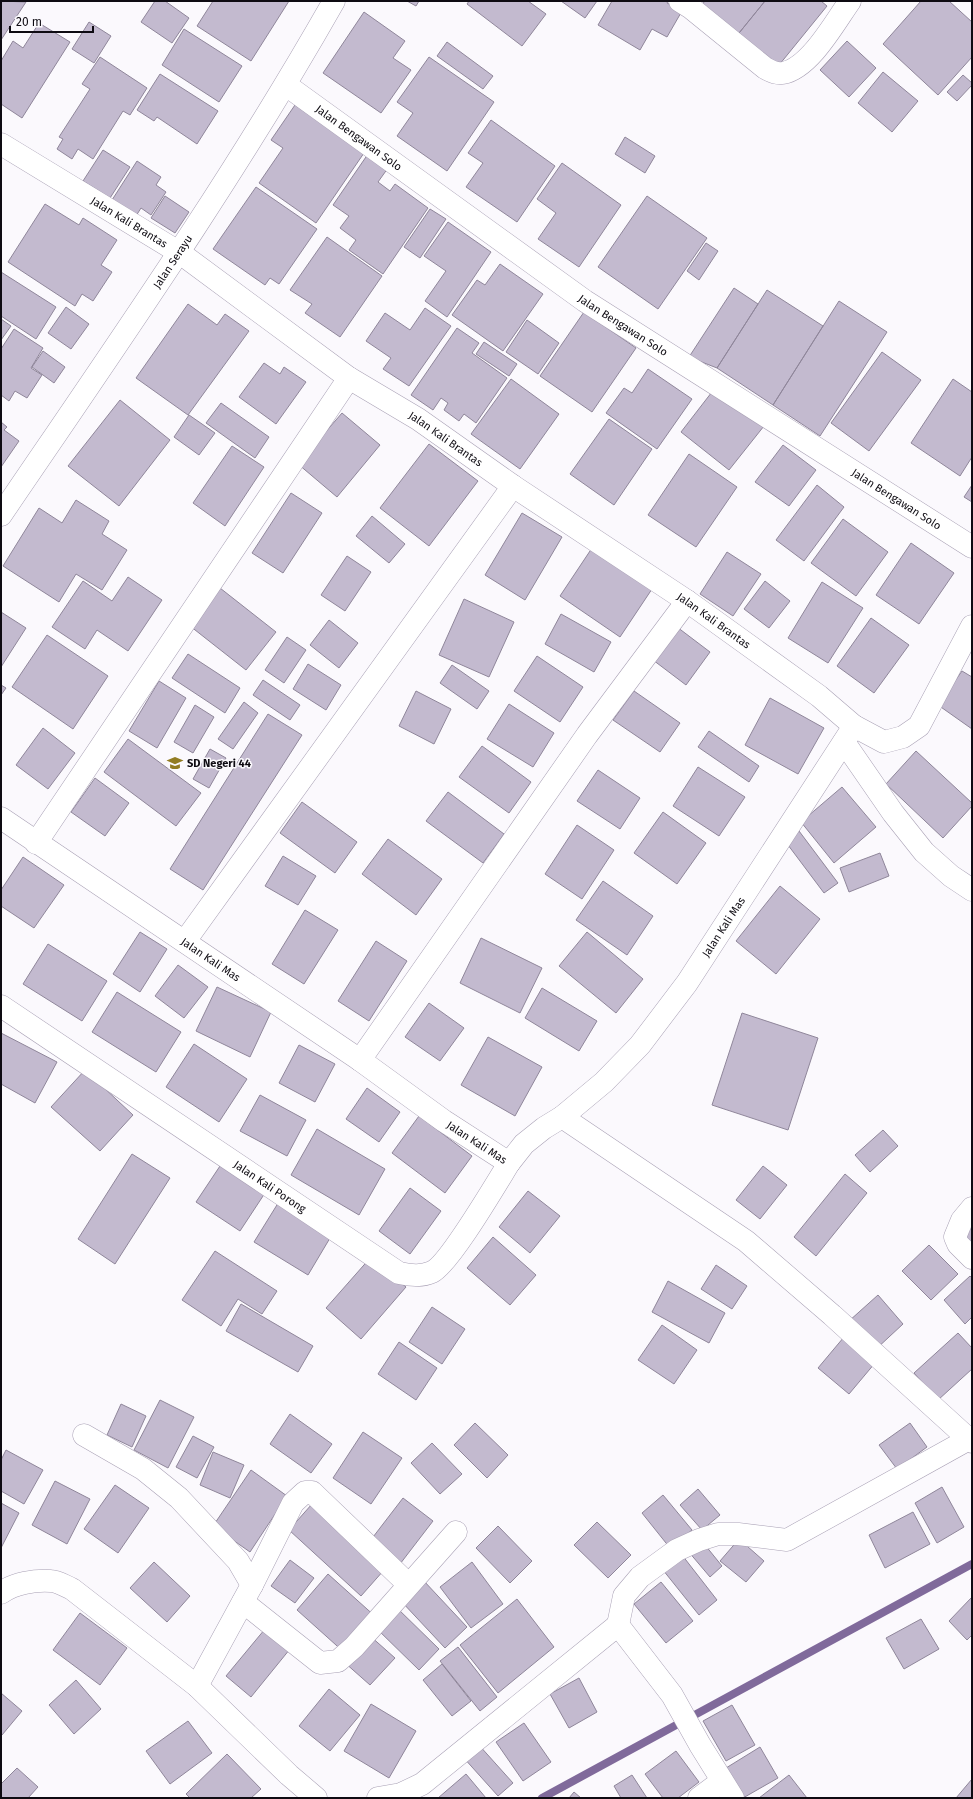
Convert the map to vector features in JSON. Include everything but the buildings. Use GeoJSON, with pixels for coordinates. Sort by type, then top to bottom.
{"type":"FeatureCollection","features":[{"type":"Feature","properties":{"kind":"street","name":"Jalan Serayu"},"geometry":{"type":"LineString","coordinates":[[1,515],[180,254],[286,85],[334,1]]}},
{"type":"Feature","properties":{"kind":"street"},"geometry":{"type":"LineString","coordinates":[[680,1],[691,8],[765,68],[778,73],[784,73],[804,61],[821,44],[850,1]]}},
{"type":"Feature","properties":{"kind":"street","name":"Jalan Bengawan Solo"},"geometry":{"type":"LineString","coordinates":[[286,85],[585,301],[972,547]]}},
{"type":"Feature","properties":{"kind":"street","name":"Jalan Kali Brantas"},"geometry":{"type":"LineString","coordinates":[[1,144],[180,254],[349,378],[418,419],[513,486],[687,601],[819,696],[849,734],[884,742],[904,737],[919,726],[972,626]]}},
{"type":"Feature","properties":{"kind":"street"},"geometry":{"type":"LineString","coordinates":[[36,843],[349,378]]}},
{"type":"Feature","properties":{"kind":"street"},"geometry":{"type":"LineString","coordinates":[[185,941],[513,486]]}},
{"type":"Feature","properties":{"kind":"street"},"geometry":{"type":"LineString","coordinates":[[360,1060],[587,735],[687,601]]}},
{"type":"Feature","properties":{"kind":"street"},"geometry":{"type":"LineString","coordinates":[[849,734],[893,813],[924,852],[950,876],[972,890]]}},
{"type":"Feature","properties":{"kind":"street","name":"Jalan Kali Mas"},"geometry":{"type":"LineString","coordinates":[[1,818],[360,1060],[444,1121],[509,1163],[524,1144],[544,1128],[562,1117],[604,1082],[640,1045],[688,983],[849,734]]}},
{"type":"Feature","properties":{"kind":"street","name":"Jalan Kali Porong"},"geometry":{"type":"LineString","coordinates":[[1,1006],[399,1273],[416,1276],[433,1272],[449,1256],[509,1163]]}},
{"type":"Feature","properties":{"kind":"street"},"geometry":{"type":"LineString","coordinates":[[378,1798],[401,1794],[422,1784],[618,1625],[624,1596],[640,1577],[676,1550],[718,1534],[738,1534],[787,1540],[970,1441],[832,1315],[746,1242],[562,1117]]}},
{"type":"Feature","properties":{"kind":"street"},"geometry":{"type":"LineString","coordinates":[[972,1208],[962,1220],[955,1237],[958,1244],[972,1258]]}},
{"type":"Feature","properties":{"kind":"street"},"geometry":{"type":"LineString","coordinates":[[84,1435],[143,1469],[179,1498],[238,1562],[247,1594],[320,1663],[330,1664],[338,1662],[354,1647],[408,1584],[456,1532]]}},
{"type":"Feature","properties":{"kind":"street"},"geometry":{"type":"LineString","coordinates":[[197,1686],[247,1594],[293,1503],[305,1492],[312,1492],[408,1584]]}},
{"type":"Feature","properties":{"kind":"street"},"geometry":{"type":"LineString","coordinates":[[1,1593],[6,1589],[27,1582],[52,1581],[72,1589],[197,1686],[289,1775],[316,1798]]}},
{"type":"Feature","properties":{"kind":"street"},"geometry":{"type":"LineString","coordinates":[[618,1625],[672,1695],[700,1745],[728,1790],[699,1798]]}},
{"type":"Feature","properties":{"kind":"waterway"},"geometry":{"type":"LineString","coordinates":[[542,1798],[972,1564]]}},
{"type":"Feature","properties":{"kind":"place","name":"SD Negeri 44"},"geometry":{"type":"Point","coordinates":[175,763]}}]}
